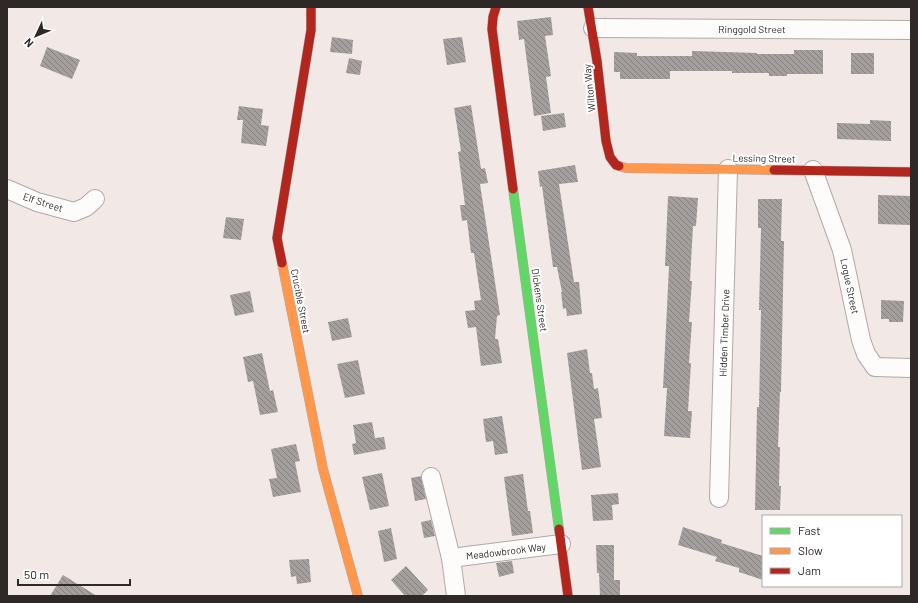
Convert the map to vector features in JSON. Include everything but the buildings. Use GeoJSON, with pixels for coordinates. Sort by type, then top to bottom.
{"type":"FeatureCollection","features":[{"type":"Feature","properties":{"kind":"street","name":"Crucible Street"},"geometry":{"type":"LineString","coordinates":[[311,7],[311,30],[277,238],[323,469],[358,596]]}},
{"type":"Feature","properties":{"kind":"street","name":"Dickens Street"},"geometry":{"type":"LineString","coordinates":[[496,7],[492,17],[492,28],[568,596]]}},
{"type":"Feature","properties":{"kind":"street","name":"Wilton Way"},"geometry":{"type":"LineString","coordinates":[[588,7],[593,28],[606,141],[610,157],[616,166]]}},
{"type":"Feature","properties":{"kind":"street","name":"Ringgold Street"},"geometry":{"type":"LineString","coordinates":[[593,28],[911,30]]}},
{"type":"Feature","properties":{"kind":"street","name":"Lessing Street"},"geometry":{"type":"LineString","coordinates":[[616,166],[626,168],[911,172]]}},
{"type":"Feature","properties":{"kind":"street","name":"Hidden Timber Drive"},"geometry":{"type":"LineString","coordinates":[[719,498],[728,169]]}},
{"type":"Feature","properties":{"kind":"street","name":"Logue Street"},"geometry":{"type":"LineString","coordinates":[[813,170],[842,250],[861,340],[866,354],[874,367],[911,368]]}},
{"type":"Feature","properties":{"kind":"street","name":"Elf Street"},"geometry":{"type":"LineString","coordinates":[[9,190],[37,202],[74,212],[86,207],[95,199]]}},
{"type":"Feature","properties":{"kind":"street","name":"Meadowbrook Way"},"geometry":{"type":"LineString","coordinates":[[431,477],[451,558],[456,596]]}},
{"type":"Feature","properties":{"kind":"street","name":"Meadowbrook Way"},"geometry":{"type":"LineString","coordinates":[[451,558],[561,544]]}},
{"type":"Feature","properties":{"kind":"traffic: fast"},"geometry":{"type":"LineString","coordinates":[[513,189],[559,529]]}},
{"type":"Feature","properties":{"kind":"traffic: slow"},"geometry":{"type":"LineString","coordinates":[[619,166],[626,168],[774,170]]}},
{"type":"Feature","properties":{"kind":"traffic: slow"},"geometry":{"type":"LineString","coordinates":[[282,263],[323,469],[358,596]]}},
{"type":"Feature","properties":{"kind":"traffic: jam"},"geometry":{"type":"LineString","coordinates":[[282,263],[277,238],[311,30],[311,7]]}},
{"type":"Feature","properties":{"kind":"traffic: jam"},"geometry":{"type":"LineString","coordinates":[[496,7],[492,29],[513,189]]}},
{"type":"Feature","properties":{"kind":"traffic: jam"},"geometry":{"type":"LineString","coordinates":[[588,7],[597,61],[606,141],[610,157],[616,165],[619,166]]}},
{"type":"Feature","properties":{"kind":"traffic: jam"},"geometry":{"type":"LineString","coordinates":[[774,170],[911,172]]}},
{"type":"Feature","properties":{"kind":"traffic: jam"},"geometry":{"type":"LineString","coordinates":[[559,529],[568,596]]}}]}
